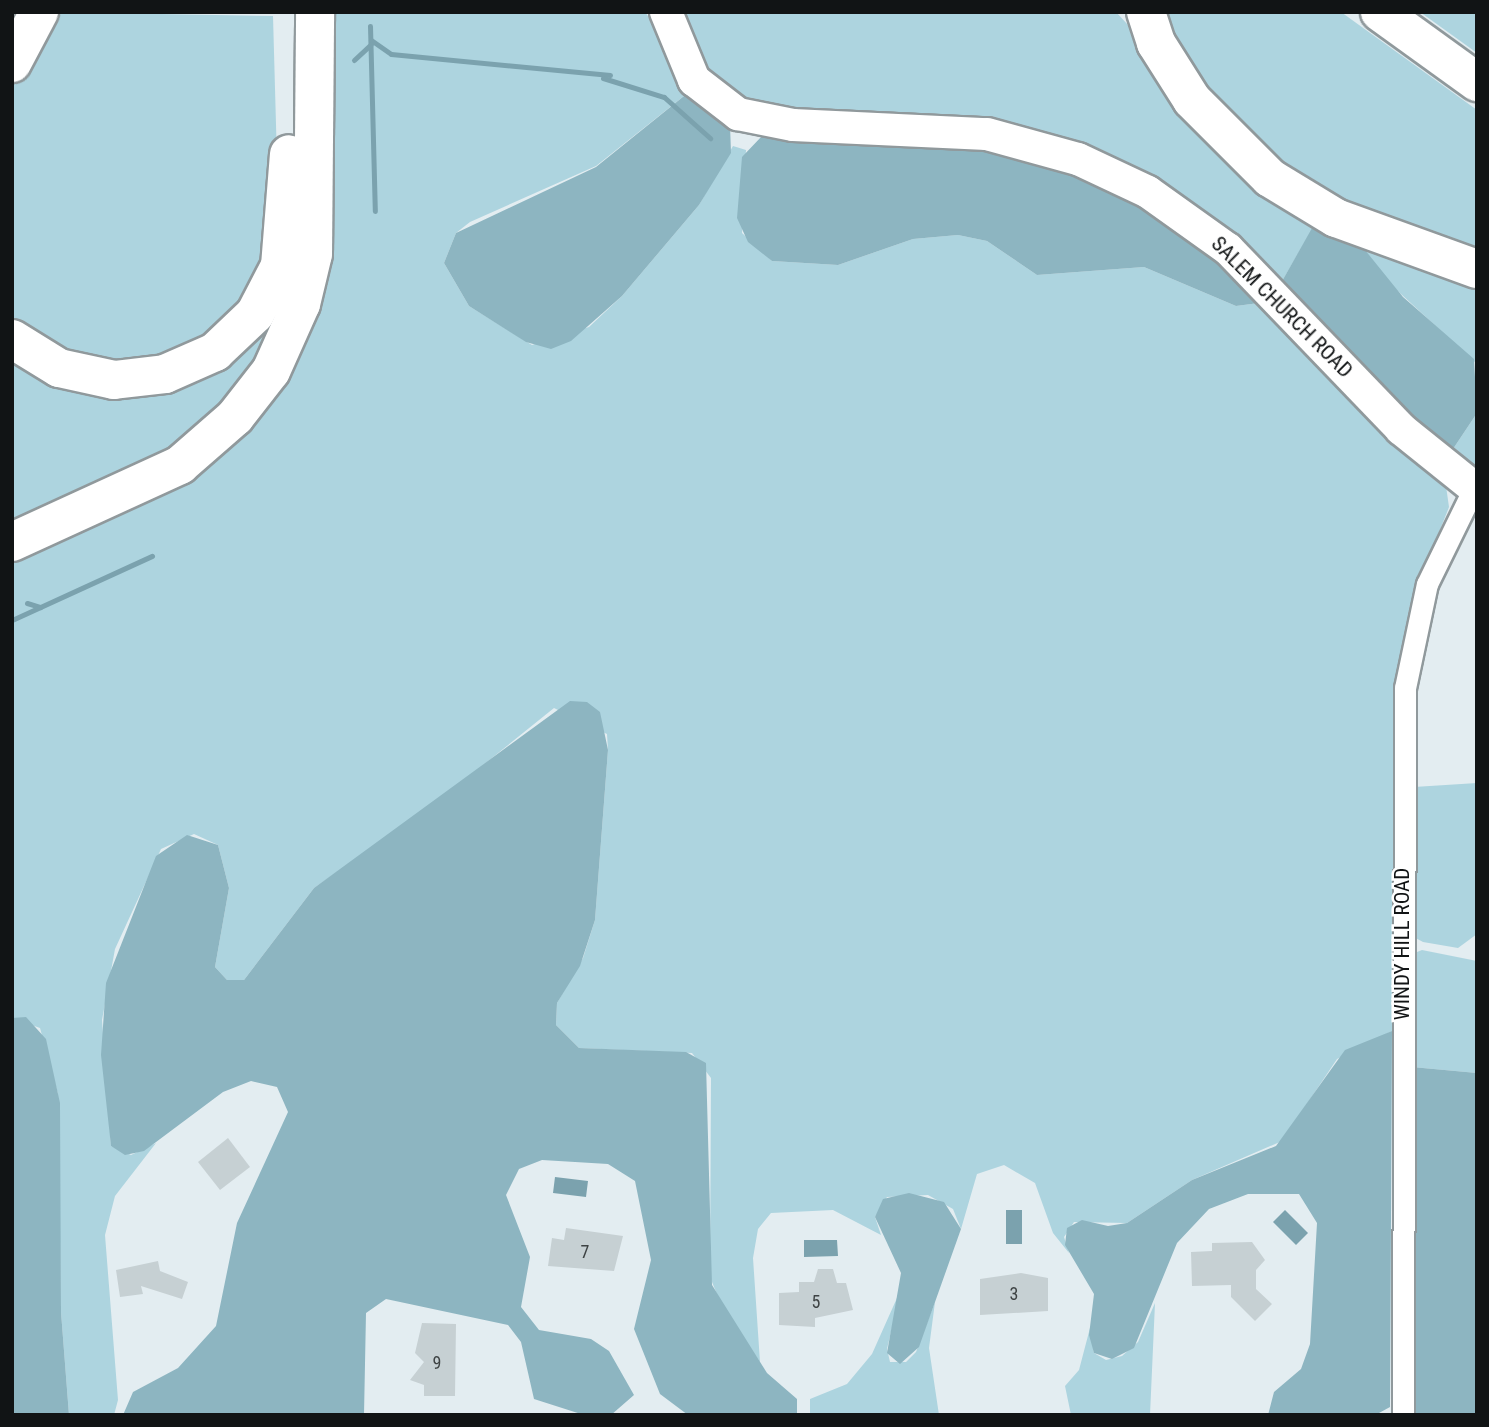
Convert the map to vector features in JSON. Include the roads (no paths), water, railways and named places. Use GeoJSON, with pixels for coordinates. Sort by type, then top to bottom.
{"type":"FeatureCollection","features":[{"type":"Feature","properties":{"kind":"highway"},"geometry":{"type":"LineString","coordinates":[[12,339],[66,371],[129,380],[186,367],[245,326],[271,286],[285,243],[289,12]]}},
{"type":"Feature","properties":{"kind":"highway"},"geometry":{"type":"LineString","coordinates":[[12,542],[180,465],[235,417],[271,371],[301,304],[313,254],[315,12]]}},
{"type":"Feature","properties":{"kind":"highway"},"geometry":{"type":"LineString","coordinates":[[1146,12],[1156,43],[1192,100],[1270,177],[1336,218],[1477,269]]}},
{"type":"Feature","properties":{"kind":"highway"},"geometry":{"type":"LineString","coordinates":[[1380,12],[1477,82]]}},
{"type":"Feature","properties":{"kind":"street","name":"SALEM CHURCH ROAD"},"geometry":{"type":"LineString","coordinates":[[666,12],[694,80],[738,114],[793,125],[998,136],[1078,159],[1148,192],[1228,249],[1401,429],[1475,489]]}},
{"type":"Feature","properties":{"kind":"street","name":"WINDY HILL ROAD"},"geometry":{"type":"LineString","coordinates":[[1404,1415],[1405,688],[1427,584],[1475,489]]}},
{"type":"Feature","properties":{"kind":"waterway"},"geometry":{"type":"LineString","coordinates":[[370,26],[375,211]]}},
{"type":"Feature","properties":{"kind":"waterway"},"geometry":{"type":"LineString","coordinates":[[371,40],[391,54],[610,75]]}},
{"type":"Feature","properties":{"kind":"waterway"},"geometry":{"type":"LineString","coordinates":[[354,60],[371,44]]}},
{"type":"Feature","properties":{"kind":"waterway"},"geometry":{"type":"LineString","coordinates":[[603,78],[664,97],[710,138]]}},
{"type":"Feature","properties":{"kind":"waterway"},"geometry":{"type":"LineString","coordinates":[[12,620],[152,556]]}},
{"type":"Feature","properties":{"kind":"waterway"},"geometry":{"type":"LineString","coordinates":[[27,603],[40,607]]}}]}
